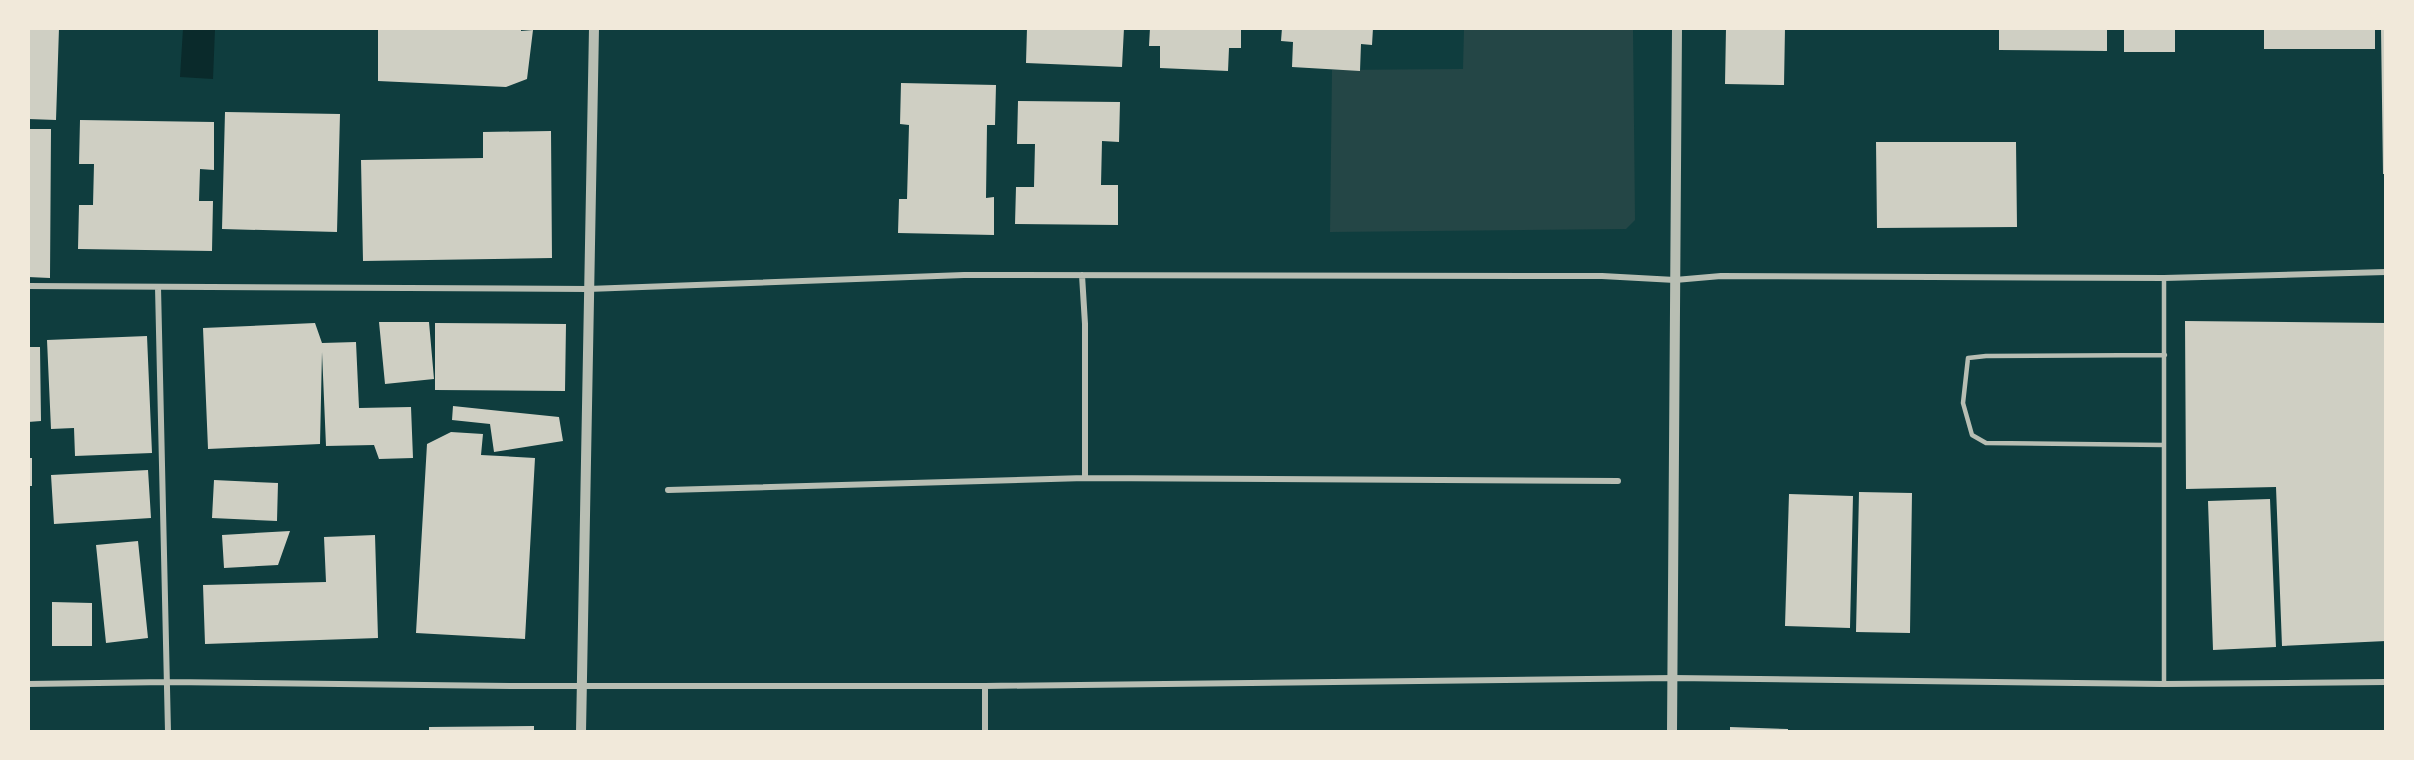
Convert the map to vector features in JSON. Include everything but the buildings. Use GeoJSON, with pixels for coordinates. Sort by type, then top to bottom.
{"type":"FeatureCollection","features":[{"type":"Feature","properties":{"kind":"street"},"geometry":{"type":"LineString","coordinates":[[581,732],[594,28]]}},
{"type":"Feature","properties":{"kind":"street"},"geometry":{"type":"LineString","coordinates":[[1672,732],[1677,28]]}},
{"type":"Feature","properties":{"kind":"street"},"geometry":{"type":"LineString","coordinates":[[28,286],[588,289],[964,275],[1602,276],[1676,280],[1721,276],[2164,278],[2385,272]]}},
{"type":"Feature","properties":{"kind":"street"},"geometry":{"type":"LineString","coordinates":[[1082,275],[1085,324],[1085,478]]}},
{"type":"Feature","properties":{"kind":"street"},"geometry":{"type":"LineString","coordinates":[[158,287],[168,732]]}},
{"type":"Feature","properties":{"kind":"street"},"geometry":{"type":"LineString","coordinates":[[668,490],[1085,478],[1618,481]]}},
{"type":"Feature","properties":{"kind":"street"},"geometry":{"type":"LineString","coordinates":[[28,684],[168,682],[582,686],[985,686],[1672,678],[2164,684],[2385,682]]}},
{"type":"Feature","properties":{"kind":"street"},"geometry":{"type":"LineString","coordinates":[[985,686],[985,732]]}},
{"type":"Feature","properties":{"kind":"lane"},"geometry":{"type":"LineString","coordinates":[[2164,278],[2164,684]]}},
{"type":"Feature","properties":{"kind":"lane"},"geometry":{"type":"LineString","coordinates":[[2164,445],[1986,443],[1972,435],[1963,403],[1968,358],[2165,355]]}},
{"type":"Feature","properties":{"kind":"shaded area"},"geometry":{"type":"Polygon","coordinates":[[[183,29],[215,29],[213,79],[180,77],[183,29]]]}},
{"type":"Feature","properties":{"kind":"shaded area"},"geometry":{"type":"Polygon","coordinates":[[[1464,29],[1633,29],[1635,220],[1626,229],[1330,232],[1332,70],[1463,69],[1464,29]]]}}]}
